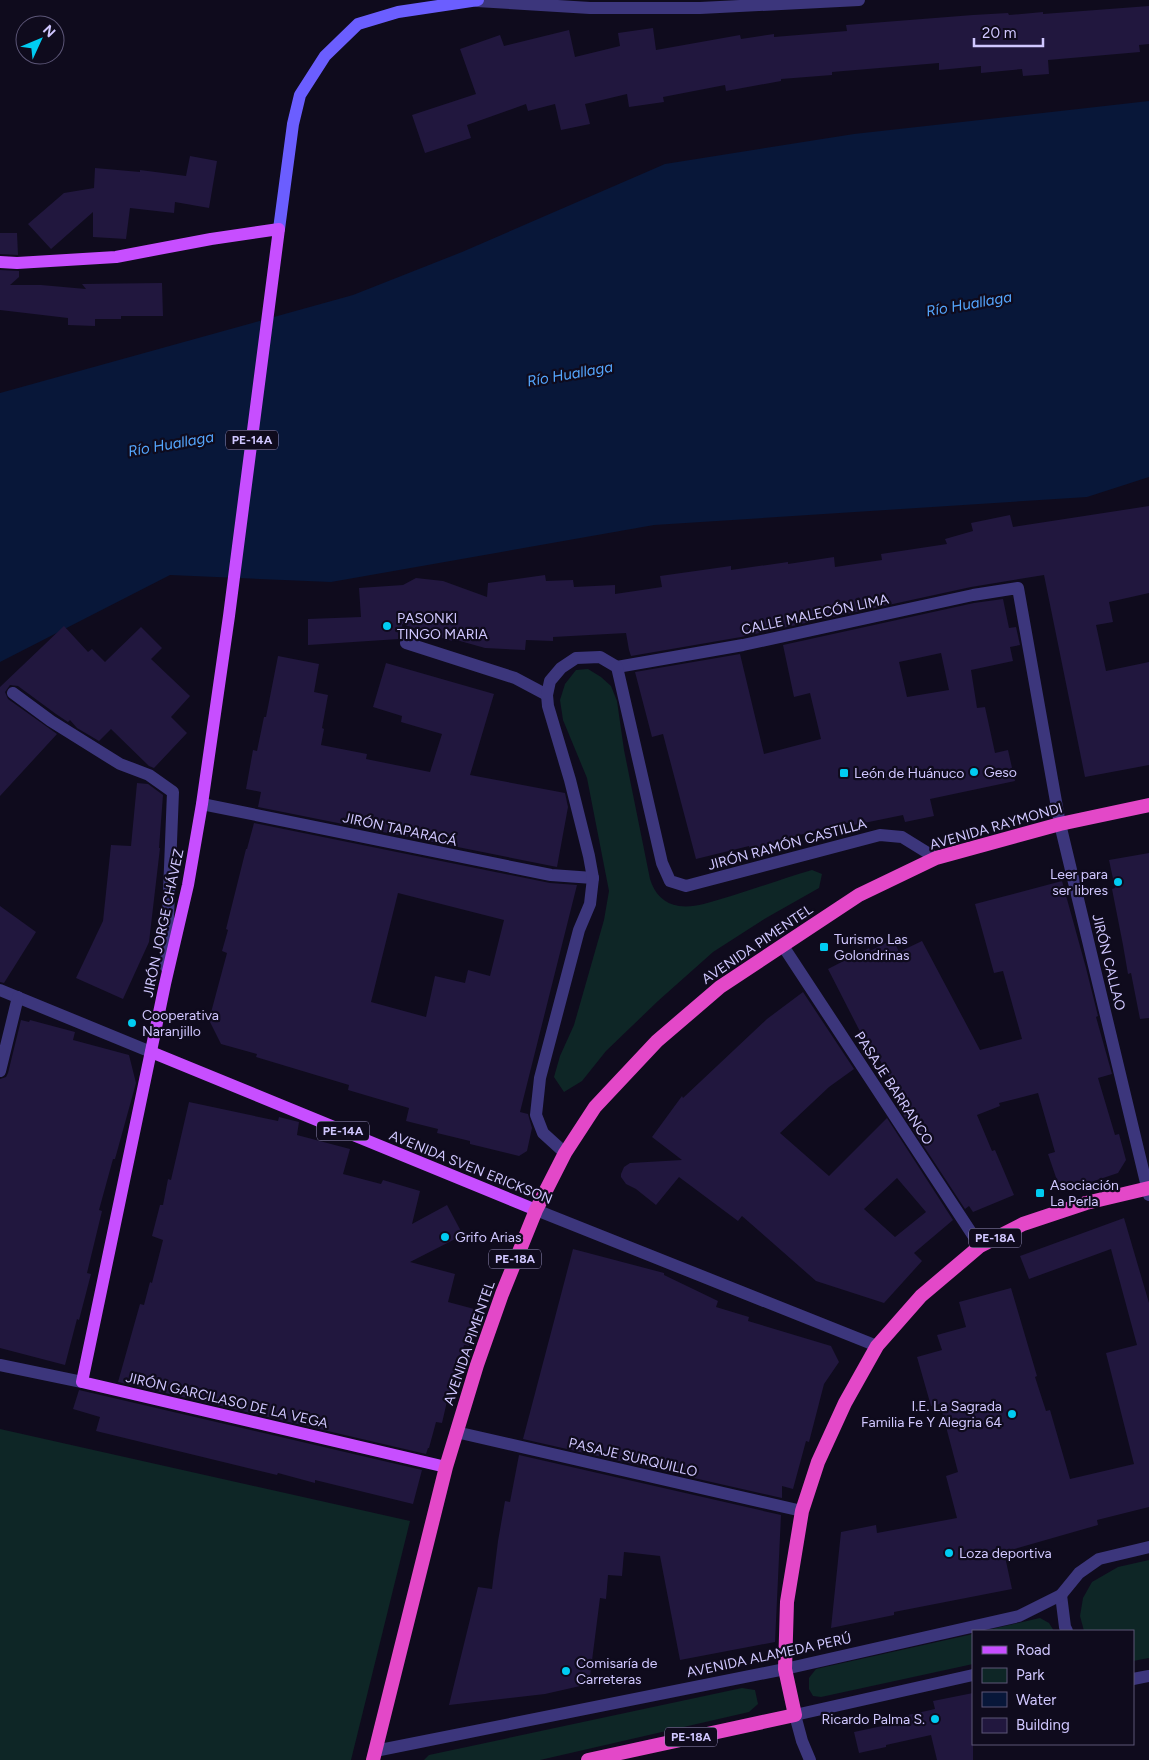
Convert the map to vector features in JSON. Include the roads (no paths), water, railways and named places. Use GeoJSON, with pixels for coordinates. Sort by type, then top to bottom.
{"type":"FeatureCollection","features":[{"type":"Feature","properties":{"kind":"highway","name":"AVENIDA RAYMONDI"},"geometry":{"type":"LineString","coordinates":[[859,895],[936,858],[1060,824],[1149,805]]}},
{"type":"Feature","properties":{"kind":"highway","name":"AVENIDA PIMENTEL"},"geometry":{"type":"LineString","coordinates":[[374,1756],[446,1467],[477,1365],[536,1210],[565,1154],[595,1107],[657,1042],[720,987],[859,895]]}},
{"type":"Feature","properties":{"kind":"highway","name":"PE-18A"},"geometry":{"type":"LineString","coordinates":[[588,1760],[619,1757],[795,1715],[785,1669],[787,1602],[802,1511],[818,1462],[845,1403],[877,1346],[921,1296],[980,1246],[1032,1221],[1086,1202],[1148,1191]]}},
{"type":"Feature","properties":{"kind":"main road"},"geometry":{"type":"LineString","coordinates":[[0,262],[17,263],[116,258],[211,239],[279,229],[295,114],[300,95],[325,56],[358,24],[398,12],[477,1]]}},
{"type":"Feature","properties":{"kind":"main road","name":"JIRÓN JORGE CHÁVEZ"},"geometry":{"type":"LineString","coordinates":[[82,1382],[165,984],[188,885],[202,804],[230,616],[279,229]]}},
{"type":"Feature","properties":{"kind":"main road","name":"AVENIDA SVEN ERICKSON"},"geometry":{"type":"LineString","coordinates":[[151,1052],[536,1210]]}},
{"type":"Feature","properties":{"kind":"main road","name":"JIRÓN GARCILASO DE LA VEGA"},"geometry":{"type":"LineString","coordinates":[[82,1382],[446,1467]]}},
{"type":"Feature","properties":{"kind":"street"},"geometry":{"type":"LineString","coordinates":[[477,1],[590,8],[700,8],[859,0]]}},
{"type":"Feature","properties":{"kind":"street","name":"CALLE MALECÓN LIMA"},"geometry":{"type":"LineString","coordinates":[[618,667],[743,645],[963,597],[1018,588]]}},
{"type":"Feature","properties":{"kind":"street","name":"JIRÓN CALLAO"},"geometry":{"type":"LineString","coordinates":[[1018,588],[1060,824],[1148,1191]]}},
{"type":"Feature","properties":{"kind":"street"},"geometry":{"type":"LineString","coordinates":[[406,643],[515,678],[547,694]]}},
{"type":"Feature","properties":{"kind":"street"},"geometry":{"type":"LineString","coordinates":[[565,1154],[543,1133],[536,1115],[540,1078],[579,930],[590,904],[593,878],[572,789],[548,706],[547,694],[550,681],[561,668],[576,658],[600,657],[618,667]]}},
{"type":"Feature","properties":{"kind":"street","name":"JIRÓN RAMÓN CASTILLA"},"geometry":{"type":"LineString","coordinates":[[618,667],[662,863],[670,881],[686,886],[880,835],[902,837],[936,858]]}},
{"type":"Feature","properties":{"kind":"street"},"geometry":{"type":"LineString","coordinates":[[12,693],[51,721],[120,764],[150,774],[173,792],[165,984]]}},
{"type":"Feature","properties":{"kind":"street","name":"JIRÓN TAPARACÁ"},"geometry":{"type":"LineString","coordinates":[[202,804],[552,875],[593,878]]}},
{"type":"Feature","properties":{"kind":"street","name":"PASAJE BARRANCO"},"geometry":{"type":"LineString","coordinates":[[783,946],[980,1246]]}},
{"type":"Feature","properties":{"kind":"street","name":"AVENIDA SVEN ERICKSON"},"geometry":{"type":"LineString","coordinates":[[0,990],[151,1052]]}},
{"type":"Feature","properties":{"kind":"street"},"geometry":{"type":"LineString","coordinates":[[0,1071],[18,997]]}},
{"type":"Feature","properties":{"kind":"street","name":"AVENIDA SVEN ERICKSON"},"geometry":{"type":"LineString","coordinates":[[536,1210],[877,1346]]}},
{"type":"Feature","properties":{"kind":"street","name":"JIRÓN GARCILASO DE LA VEGA"},"geometry":{"type":"LineString","coordinates":[[0,1365],[82,1382]]}},
{"type":"Feature","properties":{"kind":"street","name":"PASAJE SURQUILLO"},"geometry":{"type":"LineString","coordinates":[[456,1432],[802,1511]]}},
{"type":"Feature","properties":{"kind":"street","name":"AVENIDA ALAMEDA PERÚ"},"geometry":{"type":"LineString","coordinates":[[374,1756],[785,1669],[1019,1616],[1061,1595],[1079,1573],[1099,1559],[1149,1547]]}},
{"type":"Feature","properties":{"kind":"street"},"geometry":{"type":"LineString","coordinates":[[1061,1595],[1066,1630]]}},
{"type":"Feature","properties":{"kind":"street"},"geometry":{"type":"LineString","coordinates":[[810,1760],[802,1741],[795,1715],[972,1675]]}},
{"type":"Feature","properties":{"kind":"street"},"geometry":{"type":"LineString","coordinates":[[1134,1679],[1149,1676]]}},
{"type":"Feature","properties":{"kind":"water","name":"Río Huallaga"},"geometry":{"type":"Polygon","coordinates":[[[1149,101],[1149,477],[1087,497],[654,525],[331,582],[170,575],[0,662],[0,393],[353,295],[462,252],[665,164],[854,134],[1149,101]]]}},
{"type":"Feature","properties":{"kind":"place","name":"PASONKI TINGO MARIA"},"geometry":{"type":"Point","coordinates":[387,626]}},
{"type":"Feature","properties":{"kind":"place","name":"Geso"},"geometry":{"type":"Point","coordinates":[974,772]}},
{"type":"Feature","properties":{"kind":"place","name":"León de Huánuco"},"geometry":{"type":"Point","coordinates":[844,773]}},
{"type":"Feature","properties":{"kind":"place","name":"Leer para ser libres"},"geometry":{"type":"Point","coordinates":[1118,882]}},
{"type":"Feature","properties":{"kind":"place","name":"Turismo Las Golondrinas"},"geometry":{"type":"Point","coordinates":[824,947]}},
{"type":"Feature","properties":{"kind":"place","name":"Cooperativa Naranjillo"},"geometry":{"type":"Point","coordinates":[132,1023]}},
{"type":"Feature","properties":{"kind":"place","name":"Asociación La Perla"},"geometry":{"type":"Point","coordinates":[1040,1193]}},
{"type":"Feature","properties":{"kind":"place","name":"Grifo Arias"},"geometry":{"type":"Point","coordinates":[445,1237]}},
{"type":"Feature","properties":{"kind":"place","name":"I.E. La Sagrada Familia Fe Y Alegria 64"},"geometry":{"type":"Point","coordinates":[1012,1414]}},
{"type":"Feature","properties":{"kind":"place","name":"Loza deportiva"},"geometry":{"type":"Point","coordinates":[949,1553]}},
{"type":"Feature","properties":{"kind":"place","name":"Comisaría de Carreteras"},"geometry":{"type":"Point","coordinates":[566,1671]}},
{"type":"Feature","properties":{"kind":"place","name":"Ricardo Palma S."},"geometry":{"type":"Point","coordinates":[935,1719]}}]}
